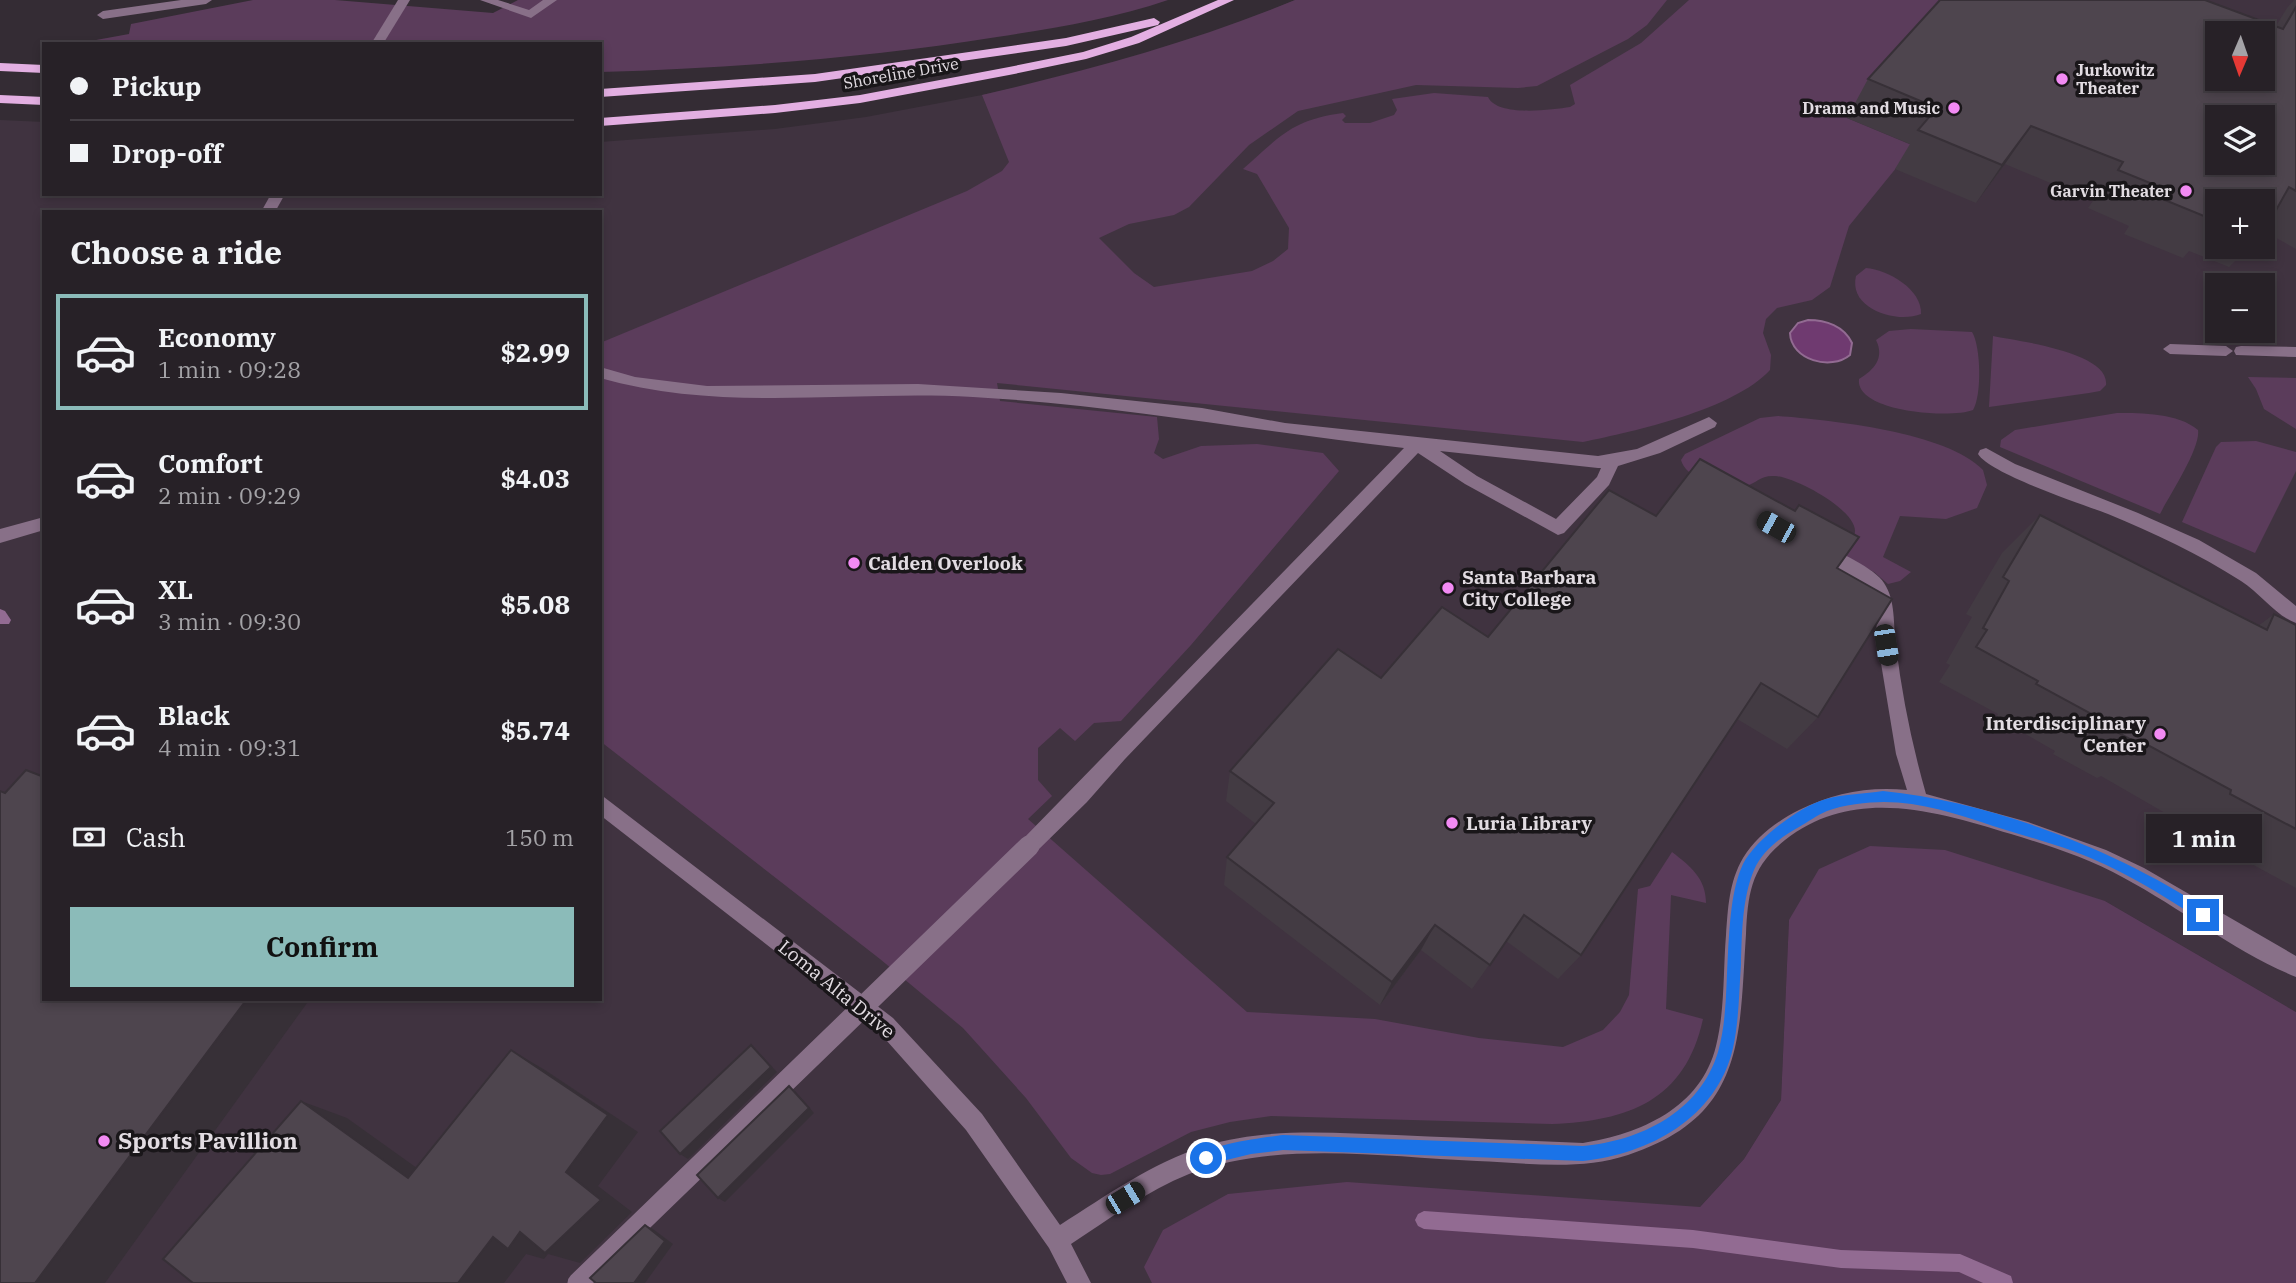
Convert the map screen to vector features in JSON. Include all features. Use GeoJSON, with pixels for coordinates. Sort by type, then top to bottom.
{"type":"FeatureCollection","features":[{"type":"Feature","properties":{"kind":"main road","name":"Shoreline Drive"},"geometry":{"type":"LineString","coordinates":[[602,122],[775,109],[860,99],[1086,55],[1135,40],[1227,0]]}},
{"type":"Feature","properties":{"kind":"main road","name":"Shoreline Drive"},"geometry":{"type":"LineString","coordinates":[[602,93],[815,78],[926,64],[1066,42],[1198,11]]}},
{"type":"Feature","properties":{"kind":"main road"},"geometry":{"type":"LineString","coordinates":[[0,67],[42,69]]}},
{"type":"Feature","properties":{"kind":"main road"},"geometry":{"type":"LineString","coordinates":[[0,99],[42,101]]}},
{"type":"Feature","properties":{"kind":"street"},"geometry":{"type":"LineString","coordinates":[[132,0],[105,9],[206,0]]}},
{"type":"Feature","properties":{"kind":"street"},"geometry":{"type":"LineString","coordinates":[[378,42],[404,0]]}},
{"type":"Feature","properties":{"kind":"street"},"geometry":{"type":"LineString","coordinates":[[486,0],[531,14],[551,0]]}},
{"type":"Feature","properties":{"kind":"street"},"geometry":{"type":"LineString","coordinates":[[2170,349],[2296,352]]}},
{"type":"Feature","properties":{"kind":"street"},"geometry":{"type":"LineString","coordinates":[[602,373],[633,382],[680,390],[922,389],[1062,398],[1236,417],[1285,429],[1612,462],[1650,450],[1709,423]]}},
{"type":"Feature","properties":{"kind":"street"},"geometry":{"type":"LineString","coordinates":[[1417,444],[1471,480],[1559,528],[1603,481],[1612,462]]}},
{"type":"Feature","properties":{"kind":"street"},"geometry":{"type":"LineString","coordinates":[[579,1283],[1080,796],[1118,753],[1417,444]]}},
{"type":"Feature","properties":{"kind":"street"},"geometry":{"type":"LineString","coordinates":[[1986,454],[2009,468],[2161,531],[2230,567],[2250,579],[2296,616]]}},
{"type":"Feature","properties":{"kind":"street"},"geometry":{"type":"LineString","coordinates":[[0,536],[42,524]]}},
{"type":"Feature","properties":{"kind":"street"},"geometry":{"type":"LineString","coordinates":[[1803,542],[1868,577],[1880,591],[1886,610],[1886,645],[1905,754],[1919,800]]}},
{"type":"Feature","properties":{"kind":"street"},"geometry":{"type":"LineString","coordinates":[[1057,1240],[1148,1185],[1191,1163],[1251,1147],[1283,1142],[1583,1153],[1613,1150],[1640,1142],[1688,1111],[1717,1075],[1726,1050],[1731,1020],[1737,914],[1748,867],[1762,848],[1783,830],[1826,805],[1883,796],[1919,800],[1975,814],[2078,847],[2164,889],[2203,915],[2296,967]]}},
{"type":"Feature","properties":{"kind":"street","name":"Loma Alta Drive"},"geometry":{"type":"LineString","coordinates":[[602,805],[886,1025],[974,1122],[1057,1240],[1079,1283]]}},
{"type":"Feature","properties":{"kind":"shaded area"},"geometry":{"type":"Polygon","coordinates":[[[253,0],[335,0],[493,13],[518,0],[1168,0],[1083,22],[898,51],[749,65],[602,72],[602,42],[85,42],[129,34],[131,24],[253,0]]]}},
{"type":"Feature","properties":{"kind":"shaded area","name":"Santa Barbara City College"},"geometry":{"type":"Polygon","coordinates":[[[1295,0],[2296,0],[2296,1012],[2105,901],[1789,920],[1781,1100],[1744,1159],[1700,1207],[1586,1283],[0,1283],[0,120],[42,122],[42,196],[602,196],[602,142],[775,129],[866,117],[1084,72],[1228,28],[1295,0]]]}},
{"type":"Feature","properties":{"kind":"shaded area"},"geometry":{"type":"Polygon","coordinates":[[[1295,0],[1667,0],[1647,25],[1628,39],[1537,86],[1518,88],[1416,85],[1298,111],[1249,145],[1189,207],[1174,215],[1129,224],[1099,238],[1134,273],[1154,287],[1252,271],[1273,261],[1288,249],[1289,228],[1257,174],[1243,169],[1288,131],[1311,120],[1343,113],[1346,116],[1342,120],[1345,123],[1370,123],[1394,115],[1397,110],[1392,99],[1434,93],[1488,97],[1493,103],[1513,110],[1570,107],[1575,104],[1570,85],[1641,43],[1689,0],[1950,0],[1847,118],[1914,146],[1849,226],[1830,287],[1812,300],[1777,308],[1766,319],[1763,333],[1771,355],[1770,370],[1732,397],[1708,407],[1655,425],[1583,442],[997,383],[1000,401],[1157,417],[1159,439],[1154,453],[1163,459],[1201,446],[1257,444],[1323,453],[1339,471],[1191,645],[1121,721],[1094,723],[1075,741],[1060,728],[1038,748],[1038,780],[1052,796],[1028,819],[1247,1012],[1375,1019],[1479,1038],[1563,1047],[1603,1030],[1620,1012],[1629,995],[1638,889],[1650,886],[1672,852],[1696,873],[1705,894],[1706,903],[1671,895],[1666,1009],[1703,1019],[1694,1047],[1682,1070],[1667,1087],[1649,1101],[1628,1111],[1605,1118],[1552,1124],[1271,1116],[1230,1122],[1191,1132],[1110,1174],[1101,1175],[1092,1173],[1071,1158],[1026,1098],[963,1028],[880,959],[602,743],[602,342],[967,191],[1002,171],[1009,162],[982,95],[1141,54],[1295,0]]]}},
{"type":"Feature","properties":{"kind":"shaded area"},"geometry":{"type":"Polygon","coordinates":[[[1866,268],[1902,282],[1916,297],[1921,314],[1911,317],[1888,315],[1867,305],[1859,297],[1856,288],[1856,276],[1866,268]]]}},
{"type":"Feature","properties":{"kind":"shaded area"},"geometry":{"type":"Polygon","coordinates":[[[1808,320],[1828,323],[1844,332],[1852,343],[1850,355],[1833,362],[1804,356],[1792,342],[1790,333],[1798,323],[1808,320]]]}},
{"type":"Feature","properties":{"kind":"shaded area"},"geometry":{"type":"Polygon","coordinates":[[[1911,329],[1972,332],[1979,371],[1978,394],[1973,410],[1945,414],[1906,410],[1887,406],[1872,399],[1862,390],[1859,379],[1869,372],[1879,358],[1876,340],[1889,331],[1911,329]]]}},
{"type":"Feature","properties":{"kind":"shaded area"},"geometry":{"type":"Polygon","coordinates":[[[1993,336],[2078,356],[2093,364],[2103,374],[2106,385],[2100,391],[1989,407],[1993,336]]]}},
{"type":"Feature","properties":{"kind":"shaded area"},"geometry":{"type":"Polygon","coordinates":[[[2248,377],[2296,378],[2296,429],[2264,409],[2248,377]]]}},
{"type":"Feature","properties":{"kind":"shaded area"},"geometry":{"type":"Polygon","coordinates":[[[2117,413],[2170,417],[2198,430],[2190,460],[2160,514],[2000,447],[2001,440],[2015,430],[2117,413]]]}},
{"type":"Feature","properties":{"kind":"shaded area"},"geometry":{"type":"Polygon","coordinates":[[[1778,416],[1856,425],[1916,437],[1966,457],[1983,470],[1987,485],[1977,508],[1946,519],[1900,516],[1883,557],[1911,572],[1900,581],[1888,584],[1874,572],[1841,555],[1854,535],[1853,523],[1836,505],[1810,488],[1775,476],[1762,478],[1746,486],[1718,486],[1691,474],[1681,460],[1685,454],[1760,418],[1778,416]]]}},
{"type":"Feature","properties":{"kind":"shaded area"},"geometry":{"type":"Polygon","coordinates":[[[2256,441],[2296,452],[2296,471],[2255,553],[2182,522],[2216,447],[2221,442],[2256,441]]]}},
{"type":"Feature","properties":{"kind":"shaded area"},"geometry":{"type":"Polygon","coordinates":[[[1870,846],[1945,850],[2105,901],[2296,1012],[2296,1283],[1152,1283],[1144,1267],[1163,1230],[1228,1194],[1347,1182],[1700,1207],[1744,1159],[1781,1100],[1789,920],[1819,869],[1870,846]]]}},
{"type":"Feature","properties":{"kind":"building"},"geometry":{"type":"Polygon","coordinates":[[[1940,0],[2205,0],[2261,21],[2205,21],[2205,91],[2275,91],[2275,26],[2283,29],[2296,7],[2296,191],[2289,187],[2275,212],[2275,189],[2205,189],[2205,216],[2155,196],[2160,187],[2118,170],[2123,162],[2031,126],[2002,165],[1918,130],[1937,108],[1868,79],[1940,0]]]}},
{"type":"Feature","properties":{"kind":"building"},"geometry":{"type":"Polygon","coordinates":[[[1700,459],[1795,511],[1799,505],[1859,537],[1837,568],[1892,599],[1818,717],[1761,683],[1581,955],[1524,915],[1490,965],[1435,925],[1392,982],[1227,857],[1274,803],[1230,771],[1338,649],[1381,678],[1442,607],[1488,637],[1609,490],[1656,516],[1700,459]]]}},
{"type":"Feature","properties":{"kind":"building","name":"Interdisciplinary Center"},"geometry":{"type":"Polygon","coordinates":[[[2040,515],[2267,630],[2274,614],[2296,625],[2296,829],[2230,794],[2231,790],[2097,721],[2099,718],[1976,647],[1987,630],[1983,628],[2009,581],[2003,577],[2040,515]]]}},
{"type":"Feature","properties":{"kind":"building","name":"Sports Pavillion"},"geometry":{"type":"Polygon","coordinates":[[[26,770],[42,776],[42,1001],[246,1001],[35,1283],[0,1283],[0,791],[5,793],[26,770]]]}},
{"type":"Feature","properties":{"kind":"building"},"geometry":{"type":"Polygon","coordinates":[[[751,1045],[771,1067],[680,1154],[660,1131],[751,1045]]]}},
{"type":"Feature","properties":{"kind":"building"},"geometry":{"type":"Polygon","coordinates":[[[511,1050],[608,1115],[566,1172],[601,1200],[545,1253],[520,1232],[508,1249],[493,1237],[458,1283],[193,1283],[163,1259],[301,1101],[408,1178],[511,1050]]]}},
{"type":"Feature","properties":{"kind":"building"},"geometry":{"type":"Polygon","coordinates":[[[789,1086],[809,1108],[718,1198],[697,1175],[789,1086]]]}},
{"type":"Feature","properties":{"kind":"building"},"geometry":{"type":"Polygon","coordinates":[[[645,1225],[665,1241],[634,1283],[596,1283],[590,1278],[645,1225]]]}},
{"type":"Feature","properties":{"kind":"waterway"},"geometry":{"type":"LineString","coordinates":[[0,615],[4,620]]}},
{"type":"Feature","properties":{"kind":"waterway"},"geometry":{"type":"LineString","coordinates":[[1424,1220],[1693,1239],[1841,1259],[1960,1263],[2004,1283]]}},
{"type":"Feature","properties":{"kind":"place","name":"Jurkowitz Theater"},"geometry":{"type":"Point","coordinates":[2062,79]}},
{"type":"Feature","properties":{"kind":"place","name":"Drama and Music"},"geometry":{"type":"Point","coordinates":[1954,108]}},
{"type":"Feature","properties":{"kind":"place","name":"Garvin Theater"},"geometry":{"type":"Point","coordinates":[2186,191]}},
{"type":"Feature","properties":{"kind":"place","name":"Calden Overlook"},"geometry":{"type":"Point","coordinates":[854,563]}},
{"type":"Feature","properties":{"kind":"place","name":"Santa Barbara City College"},"geometry":{"type":"Point","coordinates":[1448,588]}},
{"type":"Feature","properties":{"kind":"place","name":"Interdisciplinary Center"},"geometry":{"type":"Point","coordinates":[2160,734]}},
{"type":"Feature","properties":{"kind":"place","name":"Luria Library"},"geometry":{"type":"Point","coordinates":[1452,823]}},
{"type":"Feature","properties":{"kind":"place","name":"Sports Pavillion"},"geometry":{"type":"Point","coordinates":[104,1141]}},
{"type":"Feature","properties":{"kind":"route"},"geometry":{"type":"LineString","coordinates":[[1206,1158],[1283,1142],[1583,1153],[1613,1150],[1640,1142],[1667,1127],[1688,1111],[1704,1093],[1717,1075],[1726,1050],[1731,1020],[1737,914],[1748,867],[1762,848],[1783,830],[1826,805],[1883,796],[1919,800],[1961,810],[2078,847],[2164,889],[2203,915]]}}]}
